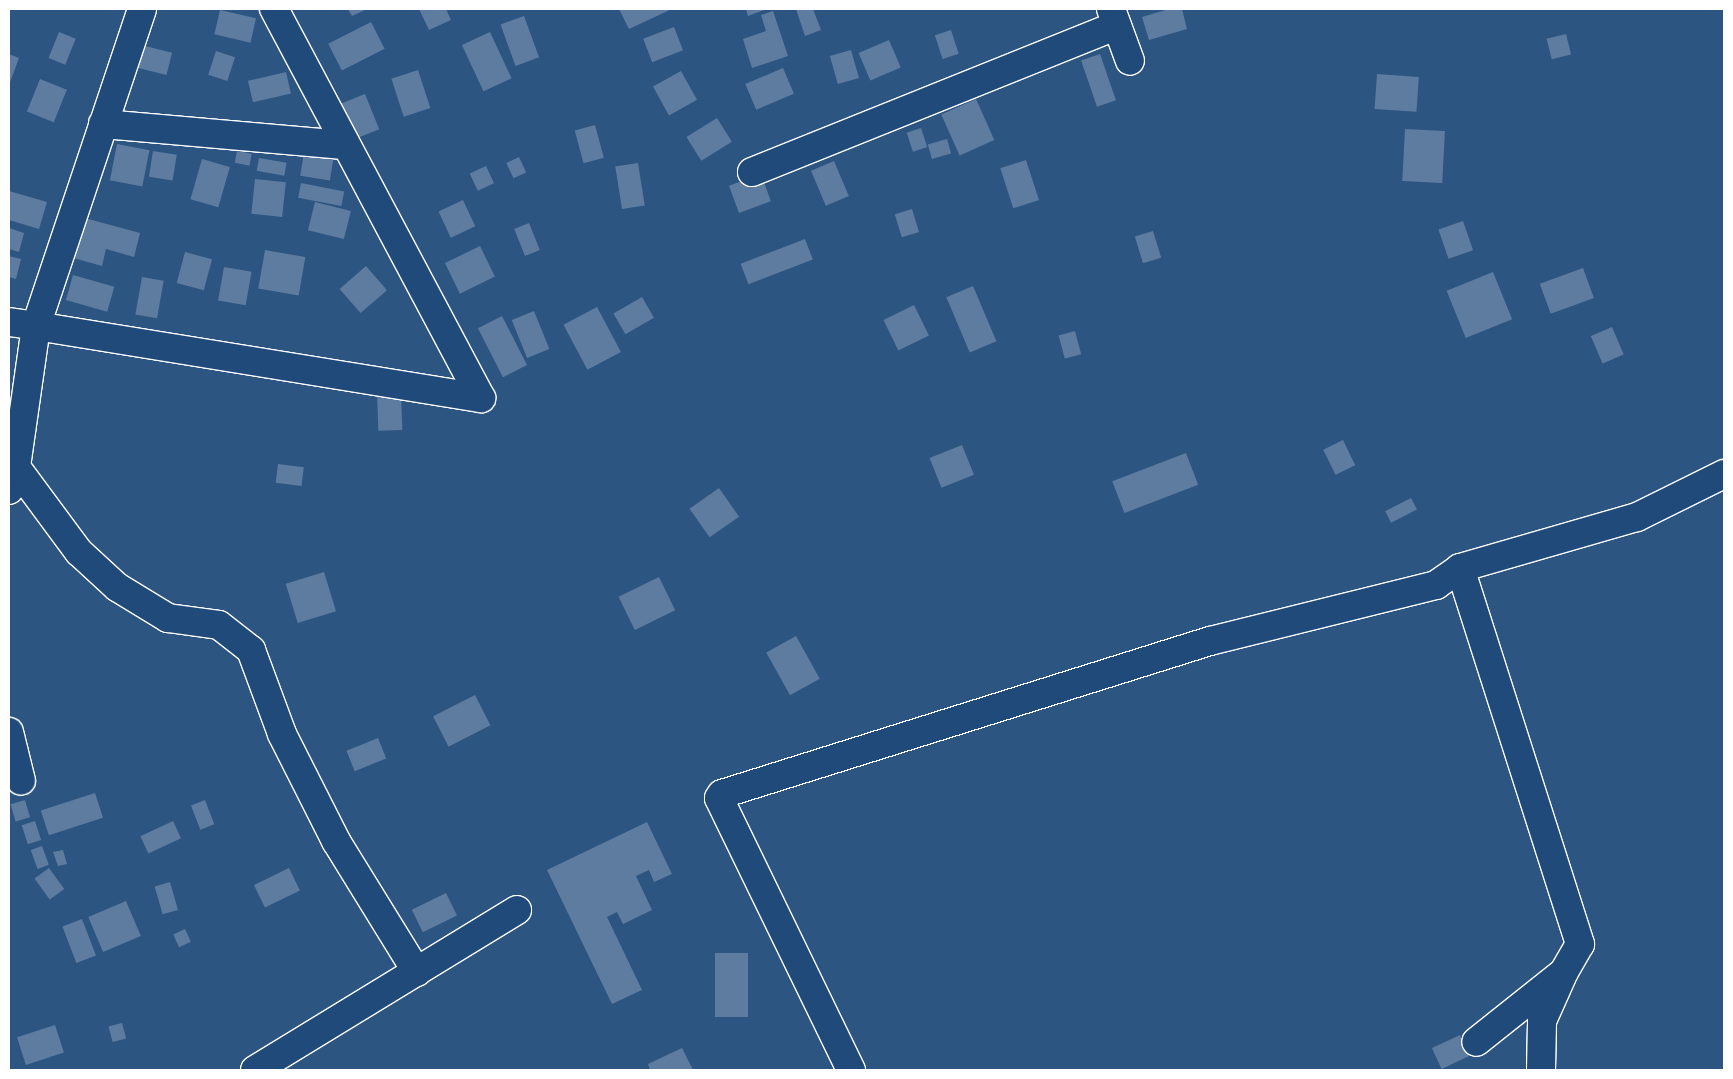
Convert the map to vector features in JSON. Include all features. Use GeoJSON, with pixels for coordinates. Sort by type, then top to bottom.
{"type":"FeatureCollection","features":[{"type":"Feature","properties":{"kind":"street"},"geometry":{"type":"LineString","coordinates":[[142,9],[36,326],[12,479],[79,552],[116,587],[168,618],[220,625],[251,650],[282,734],[336,841],[416,972]]}},
{"type":"Feature","properties":{"kind":"street"},"geometry":{"type":"LineString","coordinates":[[9,322],[263,359],[481,398],[344,145],[274,9]]}},
{"type":"Feature","properties":{"kind":"street"},"geometry":{"type":"LineString","coordinates":[[752,172],[1119,15],[1130,61]]}},
{"type":"Feature","properties":{"kind":"street"},"geometry":{"type":"LineString","coordinates":[[103,124],[344,145]]}},
{"type":"Feature","properties":{"kind":"street"},"geometry":{"type":"LineString","coordinates":[[851,1070],[719,798],[722,794],[1210,641],[1436,585],[1460,568],[1637,517],[1724,474]]}},
{"type":"Feature","properties":{"kind":"street"},"geometry":{"type":"LineString","coordinates":[[1460,568],[1580,944],[1564,972],[1542,1021],[1541,1070]]}},
{"type":"Feature","properties":{"kind":"street"},"geometry":{"type":"LineString","coordinates":[[9,732],[21,781]]}},
{"type":"Feature","properties":{"kind":"street"},"geometry":{"type":"LineString","coordinates":[[254,1070],[517,910]]}},
{"type":"Feature","properties":{"kind":"street"},"geometry":{"type":"LineString","coordinates":[[1476,1042],[1564,972]]}},
{"type":"Feature","properties":{"kind":"street"},"geometry":{"type":"LineString","coordinates":[[1542,1021],[1556,1070]]}},
{"type":"Feature","properties":{"kind":"building"},"geometry":{"type":"Polygon","coordinates":[[[348,9],[367,9],[352,16],[348,9]]]}},
{"type":"Feature","properties":{"kind":"building"},"geometry":{"type":"Polygon","coordinates":[[[419,9],[446,9],[451,20],[429,30],[419,9]]]}},
{"type":"Feature","properties":{"kind":"building"},"geometry":{"type":"Polygon","coordinates":[[[619,9],[672,9],[629,29],[619,9]]]}},
{"type":"Feature","properties":{"kind":"building"},"geometry":{"type":"Polygon","coordinates":[[[746,9],[767,9],[748,16],[746,9]]]}},
{"type":"Feature","properties":{"kind":"building"},"geometry":{"type":"Polygon","coordinates":[[[796,9],[813,9],[821,30],[805,36],[796,9]]]}},
{"type":"Feature","properties":{"kind":"building"},"geometry":{"type":"Polygon","coordinates":[[[1169,9],[1182,9],[1187,29],[1149,40],[1142,17],[1169,9]]]}},
{"type":"Feature","properties":{"kind":"building"},"geometry":{"type":"Polygon","coordinates":[[[220,10],[256,18],[250,43],[214,34],[220,10]]]}},
{"type":"Feature","properties":{"kind":"building"},"geometry":{"type":"Polygon","coordinates":[[[773,11],[788,56],[752,68],[743,39],[766,31],[761,15],[773,11]]]}},
{"type":"Feature","properties":{"kind":"building"},"geometry":{"type":"Polygon","coordinates":[[[524,16],[539,57],[516,66],[501,25],[524,16]]]}},
{"type":"Feature","properties":{"kind":"building"},"geometry":{"type":"Polygon","coordinates":[[[371,22],[385,49],[342,71],[328,44],[371,22]]]}},
{"type":"Feature","properties":{"kind":"building"},"geometry":{"type":"Polygon","coordinates":[[[674,27],[683,50],[652,62],[643,39],[674,27]]]}},
{"type":"Feature","properties":{"kind":"building"},"geometry":{"type":"Polygon","coordinates":[[[951,30],[959,54],[943,59],[935,35],[951,30]]]}},
{"type":"Feature","properties":{"kind":"building"},"geometry":{"type":"Polygon","coordinates":[[[59,32],[76,39],[65,65],[49,58],[59,32]]]}},
{"type":"Feature","properties":{"kind":"building"},"geometry":{"type":"Polygon","coordinates":[[[490,32],[512,78],[483,91],[462,45],[490,32]]]}},
{"type":"Feature","properties":{"kind":"building"},"geometry":{"type":"Polygon","coordinates":[[[1566,34],[1571,54],[1552,59],[1547,39],[1566,34]]]}},
{"type":"Feature","properties":{"kind":"building"},"geometry":{"type":"Polygon","coordinates":[[[889,40],[901,68],[870,81],[859,53],[889,40]]]}},
{"type":"Feature","properties":{"kind":"building"},"geometry":{"type":"Polygon","coordinates":[[[141,45],[172,53],[166,75],[135,67],[141,45]]]}},
{"type":"Feature","properties":{"kind":"building"},"geometry":{"type":"Polygon","coordinates":[[[851,50],[859,78],[838,84],[830,56],[851,50]]]}},
{"type":"Feature","properties":{"kind":"building"},"geometry":{"type":"Polygon","coordinates":[[[216,51],[235,57],[227,81],[208,75],[216,51]]]}},
{"type":"Feature","properties":{"kind":"building"},"geometry":{"type":"Polygon","coordinates":[[[9,54],[19,58],[9,85],[9,54]]]}},
{"type":"Feature","properties":{"kind":"building"},"geometry":{"type":"Polygon","coordinates":[[[1100,54],[1116,100],[1097,107],[1081,61],[1100,54]]]}},
{"type":"Feature","properties":{"kind":"building"},"geometry":{"type":"Polygon","coordinates":[[[783,68],[794,94],[756,110],[745,84],[783,68]]]}},
{"type":"Feature","properties":{"kind":"building"},"geometry":{"type":"Polygon","coordinates":[[[418,70],[430,108],[404,117],[391,79],[418,70]]]}},
{"type":"Feature","properties":{"kind":"building"},"geometry":{"type":"Polygon","coordinates":[[[681,71],[697,100],[669,115],[653,87],[681,71]]]}},
{"type":"Feature","properties":{"kind":"building"},"geometry":{"type":"Polygon","coordinates":[[[286,72],[291,93],[253,102],[248,81],[286,72]]]}},
{"type":"Feature","properties":{"kind":"building"},"geometry":{"type":"Polygon","coordinates":[[[1377,74],[1419,77],[1416,112],[1375,109],[1377,74]]]}},
{"type":"Feature","properties":{"kind":"building"},"geometry":{"type":"Polygon","coordinates":[[[40,79],[67,90],[54,122],[27,111],[40,79]]]}},
{"type":"Feature","properties":{"kind":"building"},"geometry":{"type":"Polygon","coordinates":[[[365,94],[379,129],[356,139],[342,103],[365,94]]]}},
{"type":"Feature","properties":{"kind":"building"},"geometry":{"type":"Polygon","coordinates":[[[976,99],[994,140],[960,156],[941,114],[976,99]]]}},
{"type":"Feature","properties":{"kind":"building"},"geometry":{"type":"Polygon","coordinates":[[[717,118],[732,142],[701,161],[686,137],[717,118]]]}},
{"type":"Feature","properties":{"kind":"building"},"geometry":{"type":"Polygon","coordinates":[[[595,125],[604,158],[584,163],[575,130],[595,125]]]}},
{"type":"Feature","properties":{"kind":"building"},"geometry":{"type":"Polygon","coordinates":[[[921,128],[927,147],[913,152],[907,133],[921,128]]]}},
{"type":"Feature","properties":{"kind":"building"},"geometry":{"type":"Polygon","coordinates":[[[1405,129],[1445,131],[1442,183],[1402,181],[1405,129]]]}},
{"type":"Feature","properties":{"kind":"building"},"geometry":{"type":"Polygon","coordinates":[[[947,139],[951,153],[932,159],[928,145],[947,139]]]}},
{"type":"Feature","properties":{"kind":"building"},"geometry":{"type":"Polygon","coordinates":[[[117,144],[149,150],[142,187],[110,180],[117,144]]]}},
{"type":"Feature","properties":{"kind":"building"},"geometry":{"type":"Polygon","coordinates":[[[153,151],[177,155],[173,180],[149,177],[153,151]]]}},
{"type":"Feature","properties":{"kind":"building"},"geometry":{"type":"Polygon","coordinates":[[[237,151],[252,154],[249,166],[235,163],[237,151]]]}},
{"type":"Feature","properties":{"kind":"building"},"geometry":{"type":"Polygon","coordinates":[[[304,152],[334,157],[330,180],[300,176],[304,152]]]}},
{"type":"Feature","properties":{"kind":"building"},"geometry":{"type":"Polygon","coordinates":[[[519,157],[526,172],[513,178],[506,163],[519,157]]]}},
{"type":"Feature","properties":{"kind":"building"},"geometry":{"type":"Polygon","coordinates":[[[259,158],[287,163],[284,176],[257,171],[259,158]]]}},
{"type":"Feature","properties":{"kind":"building"},"geometry":{"type":"Polygon","coordinates":[[[202,159],[230,167],[218,207],[190,199],[202,159]]]}},
{"type":"Feature","properties":{"kind":"building"},"geometry":{"type":"Polygon","coordinates":[[[1026,160],[1039,200],[1013,208],[1000,168],[1026,160]]]}},
{"type":"Feature","properties":{"kind":"building"},"geometry":{"type":"Polygon","coordinates":[[[834,161],[849,196],[826,206],[811,171],[834,161]]]}},
{"type":"Feature","properties":{"kind":"building"},"geometry":{"type":"Polygon","coordinates":[[[638,163],[645,205],[622,209],[615,167],[638,163]]]}},
{"type":"Feature","properties":{"kind":"building"},"geometry":{"type":"Polygon","coordinates":[[[486,166],[494,183],[478,191],[470,174],[486,166]]]}},
{"type":"Feature","properties":{"kind":"building"},"geometry":{"type":"Polygon","coordinates":[[[761,174],[771,201],[739,213],[729,186],[761,174]]]}},
{"type":"Feature","properties":{"kind":"building"},"geometry":{"type":"Polygon","coordinates":[[[255,179],[286,182],[282,217],[251,214],[255,179]]]}},
{"type":"Feature","properties":{"kind":"building"},"geometry":{"type":"Polygon","coordinates":[[[301,183],[344,191],[341,206],[298,198],[301,183]]]}},
{"type":"Feature","properties":{"kind":"building"},"geometry":{"type":"Polygon","coordinates":[[[9,191],[47,202],[39,229],[9,220],[9,191]]]}},
{"type":"Feature","properties":{"kind":"building"},"geometry":{"type":"Polygon","coordinates":[[[463,200],[475,226],[451,238],[439,211],[463,200]]]}},
{"type":"Feature","properties":{"kind":"building"},"geometry":{"type":"Polygon","coordinates":[[[315,202],[351,211],[344,239],[308,230],[315,202]]]}},
{"type":"Feature","properties":{"kind":"building"},"geometry":{"type":"Polygon","coordinates":[[[912,209],[919,232],[902,237],[895,214],[912,209]]]}},
{"type":"Feature","properties":{"kind":"building"},"geometry":{"type":"Polygon","coordinates":[[[81,217],[140,233],[134,257],[106,249],[102,266],[70,257],[81,217]]]}},
{"type":"Feature","properties":{"kind":"building"},"geometry":{"type":"Polygon","coordinates":[[[1463,221],[1473,250],[1449,259],[1438,229],[1463,221]]]}},
{"type":"Feature","properties":{"kind":"building"},"geometry":{"type":"Polygon","coordinates":[[[529,223],[540,250],[525,256],[514,229],[529,223]]]}},
{"type":"Feature","properties":{"kind":"building"},"geometry":{"type":"Polygon","coordinates":[[[9,228],[24,233],[19,252],[9,249],[9,228]]]}},
{"type":"Feature","properties":{"kind":"building"},"geometry":{"type":"Polygon","coordinates":[[[1153,231],[1161,258],[1143,263],[1135,237],[1153,231]]]}},
{"type":"Feature","properties":{"kind":"building"},"geometry":{"type":"Polygon","coordinates":[[[805,239],[813,260],[748,284],[741,264],[805,239]]]}},
{"type":"Feature","properties":{"kind":"building"},"geometry":{"type":"Polygon","coordinates":[[[480,246],[495,277],[460,294],[445,263],[480,246]]]}},
{"type":"Feature","properties":{"kind":"building"},"geometry":{"type":"Polygon","coordinates":[[[265,250],[305,257],[299,296],[258,288],[265,250]]]}},
{"type":"Feature","properties":{"kind":"building"},"geometry":{"type":"Polygon","coordinates":[[[185,252],[212,259],[204,290],[177,283],[185,252]]]}},
{"type":"Feature","properties":{"kind":"building"},"geometry":{"type":"Polygon","coordinates":[[[9,256],[21,259],[16,279],[9,277],[9,256]]]}},
{"type":"Feature","properties":{"kind":"building"},"geometry":{"type":"Polygon","coordinates":[[[366,266],[387,290],[361,313],[340,289],[366,266]]]}},
{"type":"Feature","properties":{"kind":"building"},"geometry":{"type":"Polygon","coordinates":[[[224,267],[252,272],[246,305],[218,300],[224,267]]]}},
{"type":"Feature","properties":{"kind":"building"},"geometry":{"type":"Polygon","coordinates":[[[1583,268],[1594,298],[1551,314],[1540,284],[1583,268]]]}},
{"type":"Feature","properties":{"kind":"building"},"geometry":{"type":"Polygon","coordinates":[[[1493,272],[1512,319],[1466,338],[1447,291],[1493,272]]]}},
{"type":"Feature","properties":{"kind":"building"},"geometry":{"type":"Polygon","coordinates":[[[73,275],[114,287],[107,312],[66,300],[73,275]]]}},
{"type":"Feature","properties":{"kind":"building"},"geometry":{"type":"Polygon","coordinates":[[[142,277],[164,281],[157,318],[135,314],[142,277]]]}},
{"type":"Feature","properties":{"kind":"building"},"geometry":{"type":"Polygon","coordinates":[[[973,286],[996,341],[970,353],[946,297],[973,286]]]}},
{"type":"Feature","properties":{"kind":"building"},"geometry":{"type":"Polygon","coordinates":[[[642,297],[654,318],[625,334],[613,314],[642,297]]]}},
{"type":"Feature","properties":{"kind":"building"},"geometry":{"type":"Polygon","coordinates":[[[914,305],[929,336],[898,350],[883,320],[914,305]]]}},
{"type":"Feature","properties":{"kind":"building"},"geometry":{"type":"Polygon","coordinates":[[[597,307],[621,352],[587,370],[563,325],[597,307]]]}},
{"type":"Feature","properties":{"kind":"building"},"geometry":{"type":"Polygon","coordinates":[[[534,311],[549,349],[527,358],[512,320],[534,311]]]}},
{"type":"Feature","properties":{"kind":"building"},"geometry":{"type":"Polygon","coordinates":[[[502,316],[527,365],[503,377],[478,328],[502,316]]]}},
{"type":"Feature","properties":{"kind":"building"},"geometry":{"type":"Polygon","coordinates":[[[1612,327],[1624,355],[1603,364],[1591,336],[1612,327]]]}},
{"type":"Feature","properties":{"kind":"building"},"geometry":{"type":"Polygon","coordinates":[[[1075,331],[1081,354],[1065,359],[1059,335],[1075,331]]]}},
{"type":"Feature","properties":{"kind":"building"},"geometry":{"type":"Polygon","coordinates":[[[401,392],[402,430],[378,431],[377,393],[401,392]]]}},
{"type":"Feature","properties":{"kind":"building"},"geometry":{"type":"Polygon","coordinates":[[[1343,440],[1355,465],[1336,475],[1323,450],[1343,440]]]}},
{"type":"Feature","properties":{"kind":"building"},"geometry":{"type":"Polygon","coordinates":[[[962,445],[974,475],[942,488],[930,458],[962,445]]]}},
{"type":"Feature","properties":{"kind":"building"},"geometry":{"type":"Polygon","coordinates":[[[1186,453],[1198,485],[1124,513],[1112,481],[1186,453]]]}},
{"type":"Feature","properties":{"kind":"building"},"geometry":{"type":"Polygon","coordinates":[[[278,464],[304,467],[301,486],[276,483],[278,464]]]}},
{"type":"Feature","properties":{"kind":"building"},"geometry":{"type":"Polygon","coordinates":[[[719,488],[739,517],[710,537],[690,509],[719,488]]]}},
{"type":"Feature","properties":{"kind":"building"},"geometry":{"type":"Polygon","coordinates":[[[1411,498],[1417,510],[1391,523],[1385,511],[1411,498]]]}},
{"type":"Feature","properties":{"kind":"building"},"geometry":{"type":"Polygon","coordinates":[[[324,572],[336,611],[298,623],[286,584],[324,572]]]}},
{"type":"Feature","properties":{"kind":"building"},"geometry":{"type":"Polygon","coordinates":[[[659,577],[675,610],[635,630],[619,597],[659,577]]]}},
{"type":"Feature","properties":{"kind":"building"},"geometry":{"type":"Polygon","coordinates":[[[796,636],[820,679],[790,695],[766,652],[796,636]]]}},
{"type":"Feature","properties":{"kind":"building"},"geometry":{"type":"Polygon","coordinates":[[[475,695],[490,725],[449,747],[433,716],[475,695]]]}},
{"type":"Feature","properties":{"kind":"building"},"geometry":{"type":"Polygon","coordinates":[[[378,738],[386,758],[355,771],[346,751],[378,738]]]}},
{"type":"Feature","properties":{"kind":"building"},"geometry":{"type":"Polygon","coordinates":[[[95,793],[103,818],[49,835],[41,811],[95,793]]]}},
{"type":"Feature","properties":{"kind":"building"},"geometry":{"type":"Polygon","coordinates":[[[25,800],[30,817],[16,821],[11,804],[25,800]]]}},
{"type":"Feature","properties":{"kind":"building"},"geometry":{"type":"Polygon","coordinates":[[[205,800],[214,824],[200,830],[191,805],[205,800]]]}},
{"type":"Feature","properties":{"kind":"building"},"geometry":{"type":"Polygon","coordinates":[[[35,821],[41,840],[28,844],[22,825],[35,821]]]}},
{"type":"Feature","properties":{"kind":"building"},"geometry":{"type":"Polygon","coordinates":[[[173,821],[181,838],[148,853],[140,836],[173,821]]]}},
{"type":"Feature","properties":{"kind":"building"},"geometry":{"type":"Polygon","coordinates":[[[647,822],[672,874],[654,882],[649,870],[636,876],[652,910],[623,924],[617,912],[607,917],[642,990],[612,1004],[547,870],[647,822]]]}},
{"type":"Feature","properties":{"kind":"building"},"geometry":{"type":"Polygon","coordinates":[[[42,846],[49,865],[38,869],[31,850],[42,846]]]}},
{"type":"Feature","properties":{"kind":"building"},"geometry":{"type":"Polygon","coordinates":[[[63,850],[67,864],[58,866],[53,852],[63,850]]]}},
{"type":"Feature","properties":{"kind":"building"},"geometry":{"type":"Polygon","coordinates":[[[49,868],[64,889],[50,900],[34,879],[49,868]]]}},
{"type":"Feature","properties":{"kind":"building"},"geometry":{"type":"Polygon","coordinates":[[[289,868],[300,890],[265,908],[254,885],[289,868]]]}},
{"type":"Feature","properties":{"kind":"building"},"geometry":{"type":"Polygon","coordinates":[[[170,882],[178,910],[163,914],[155,886],[170,882]]]}},
{"type":"Feature","properties":{"kind":"building"},"geometry":{"type":"Polygon","coordinates":[[[446,893],[457,915],[423,932],[412,910],[446,893]]]}},
{"type":"Feature","properties":{"kind":"building"},"geometry":{"type":"Polygon","coordinates":[[[126,901],[141,936],[103,952],[88,917],[126,901]]]}},
{"type":"Feature","properties":{"kind":"building"},"geometry":{"type":"Polygon","coordinates":[[[82,919],[96,955],[76,963],[62,927],[82,919]]]}},
{"type":"Feature","properties":{"kind":"building"},"geometry":{"type":"Polygon","coordinates":[[[185,929],[191,942],[179,947],[173,934],[185,929]]]}},
{"type":"Feature","properties":{"kind":"building"},"geometry":{"type":"Polygon","coordinates":[[[715,953],[748,953],[748,1017],[715,1017],[715,953]]]}},
{"type":"Feature","properties":{"kind":"building"},"geometry":{"type":"Polygon","coordinates":[[[122,1023],[126,1038],[113,1042],[108,1027],[122,1023]]]}},
{"type":"Feature","properties":{"kind":"building"},"geometry":{"type":"Polygon","coordinates":[[[55,1025],[64,1053],[26,1065],[17,1037],[55,1025]]]}},
{"type":"Feature","properties":{"kind":"building"},"geometry":{"type":"Polygon","coordinates":[[[1460,1035],[1470,1056],[1442,1069],[1432,1048],[1460,1035]]]}},
{"type":"Feature","properties":{"kind":"building"},"geometry":{"type":"Polygon","coordinates":[[[682,1048],[693,1070],[650,1070],[648,1064],[682,1048]]]}}]}
